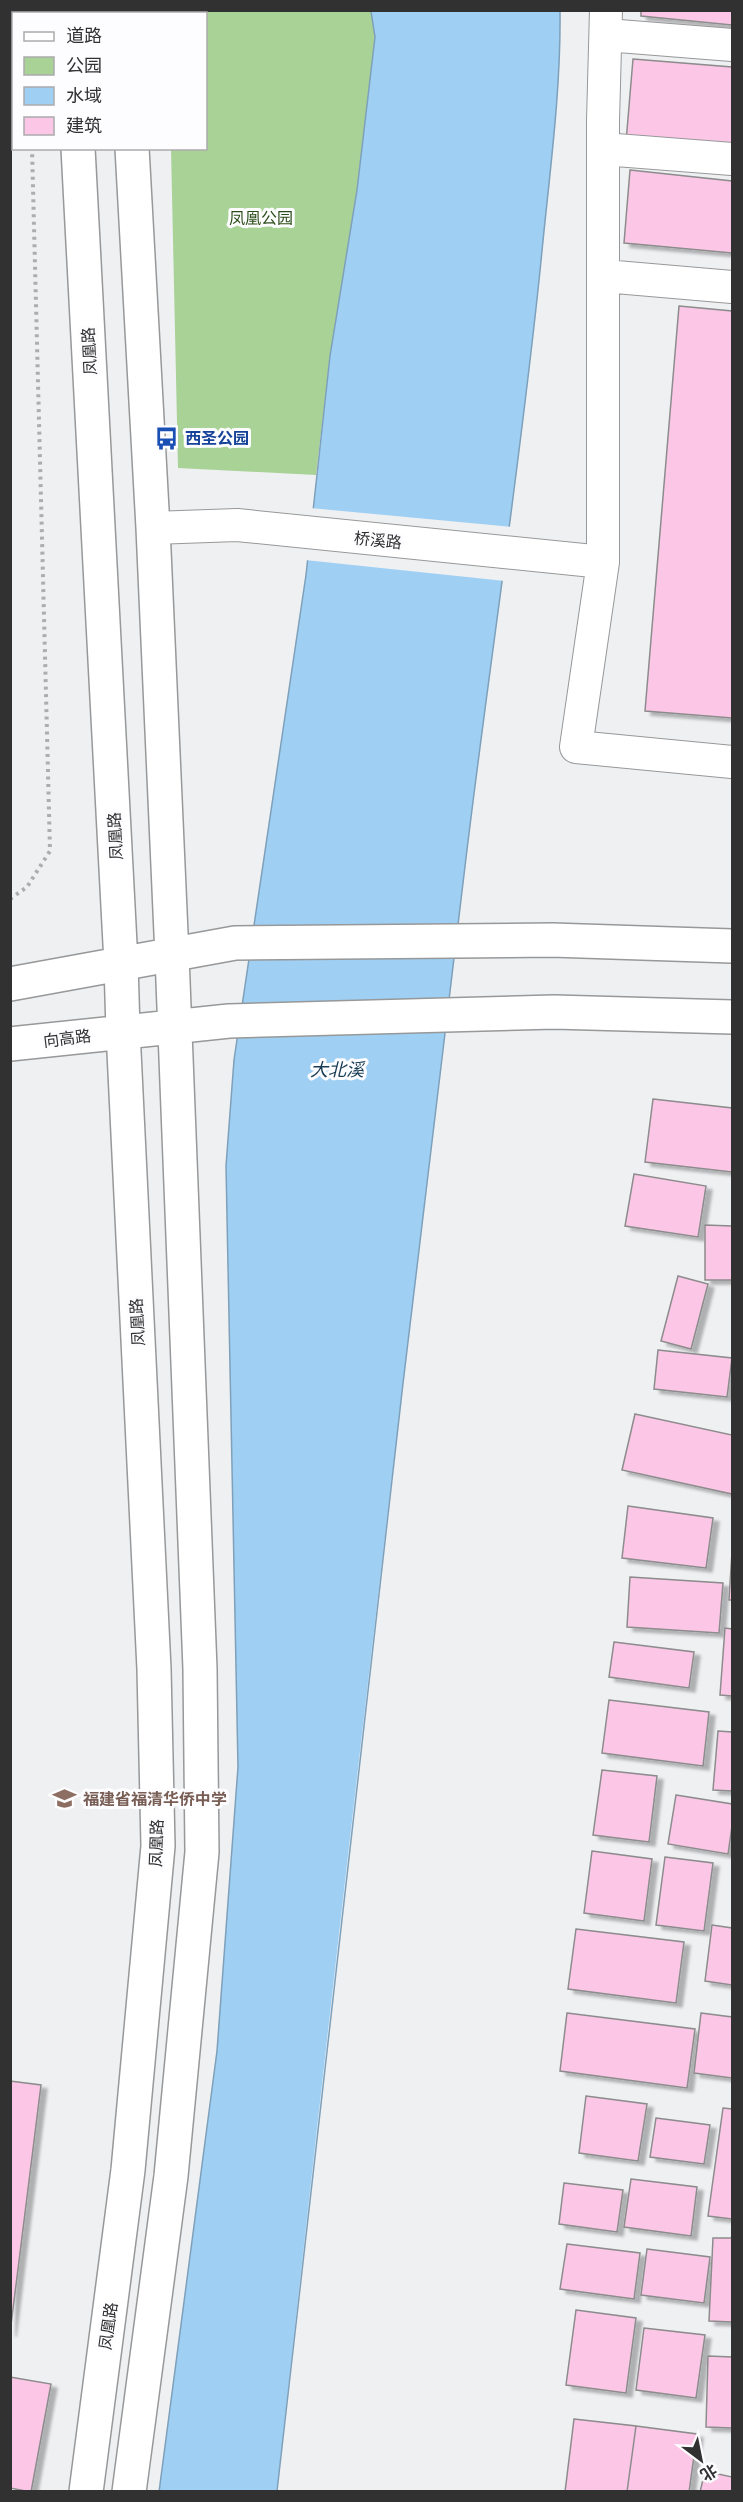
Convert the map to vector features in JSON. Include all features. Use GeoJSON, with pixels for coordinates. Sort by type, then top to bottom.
{"type":"FeatureCollection","features":[{"type":"Feature","properties":{"kind":"street"},"geometry":{"type":"LineString","coordinates":[[732,45],[606,23],[603,149],[604,276],[592,562],[576,747],[732,762]]}},
{"type":"Feature","properties":{"kind":"street"},"geometry":{"type":"LineString","coordinates":[[603,149],[732,159]]}},
{"type":"Feature","properties":{"kind":"street","name":"凤凰路"},"geometry":{"type":"LineString","coordinates":[[78,150],[121,963],[154,1669],[158,1846],[128,2170],[86,2492]]}},
{"type":"Feature","properties":{"kind":"street"},"geometry":{"type":"LineString","coordinates":[[129,2492],[171,2176],[201,1852],[200,1669],[172,956],[153,528],[132,150]]}},
{"type":"Feature","properties":{"kind":"street"},"geometry":{"type":"LineString","coordinates":[[604,276],[732,287]]}},
{"type":"Feature","properties":{"kind":"street","name":"桥溪路"},"geometry":{"type":"LineString","coordinates":[[153,528],[237,525],[592,562]]}},
{"type":"Feature","properties":{"kind":"street"},"geometry":{"type":"LineString","coordinates":[[10,984],[236,943],[552,940],[732,946]]}},
{"type":"Feature","properties":{"kind":"street","name":"向高路"},"geometry":{"type":"LineString","coordinates":[[10,1044],[229,1021],[554,1012],[732,1017]]}},
{"type":"Feature","properties":{"kind":"path"},"geometry":{"type":"LineString","coordinates":[[10,899],[27,886],[50,851],[32,150]]}},
{"type":"Feature","properties":{"kind":"green space","name":"凤凰公园"},"geometry":{"type":"Polygon","coordinates":[[[371,11],[375,37],[357,190],[330,356],[316,475],[178,468],[171,150],[207,150],[207,12],[168,12],[371,11]]]}},
{"type":"Feature","properties":{"kind":"water","name":"大北溪"},"geometry":{"type":"Polygon","coordinates":[[[371,11],[560,11],[559,73],[554,136],[533,336],[466,858],[393,1470],[277,2491],[159,2492],[217,2051],[238,1767],[226,1166],[234,1060],[306,575],[330,356],[357,190],[375,37],[371,11]]]}},
{"type":"Feature","properties":{"kind":"pier"},"geometry":{"type":"Polygon","coordinates":[[[310,508],[512,527],[505,581],[305,560],[310,508]]]}},
{"type":"Feature","properties":{"kind":"building"},"geometry":{"type":"Polygon","coordinates":[[[10,10],[16,10],[12,12],[12,47],[10,47],[10,10]]]}},
{"type":"Feature","properties":{"kind":"building"},"geometry":{"type":"Polygon","coordinates":[[[641,10],[732,10],[732,25],[641,16],[641,10]]]}},
{"type":"Feature","properties":{"kind":"building"},"geometry":{"type":"Polygon","coordinates":[[[633,59],[732,67],[732,150],[626,142],[633,59]]]}},
{"type":"Feature","properties":{"kind":"building"},"geometry":{"type":"Polygon","coordinates":[[[630,170],[732,181],[732,253],[624,243],[630,170]]]}},
{"type":"Feature","properties":{"kind":"building"},"geometry":{"type":"Polygon","coordinates":[[[679,306],[732,311],[732,718],[645,711],[679,306]]]}},
{"type":"Feature","properties":{"kind":"building"},"geometry":{"type":"Polygon","coordinates":[[[653,1099],[732,1108],[732,1172],[645,1162],[653,1099]]]}},
{"type":"Feature","properties":{"kind":"building"},"geometry":{"type":"Polygon","coordinates":[[[634,1174],[706,1186],[698,1237],[625,1226],[634,1174]]]}},
{"type":"Feature","properties":{"kind":"building"},"geometry":{"type":"Polygon","coordinates":[[[705,1225],[732,1226],[732,1280],[705,1280],[705,1225]]]}},
{"type":"Feature","properties":{"kind":"building"},"geometry":{"type":"Polygon","coordinates":[[[678,1276],[708,1284],[691,1349],[661,1341],[678,1276]]]}},
{"type":"Feature","properties":{"kind":"building"},"geometry":{"type":"Polygon","coordinates":[[[658,1350],[732,1358],[727,1397],[654,1389],[658,1350]]]}},
{"type":"Feature","properties":{"kind":"building"},"geometry":{"type":"Polygon","coordinates":[[[635,1414],[732,1435],[732,1494],[622,1470],[635,1414]]]}},
{"type":"Feature","properties":{"kind":"building"},"geometry":{"type":"Polygon","coordinates":[[[628,1506],[713,1518],[706,1568],[622,1558],[628,1506]]]}},
{"type":"Feature","properties":{"kind":"building"},"geometry":{"type":"Polygon","coordinates":[[[732,1552],[732,1600],[729,1600],[732,1552]]]}},
{"type":"Feature","properties":{"kind":"building"},"geometry":{"type":"Polygon","coordinates":[[[630,1577],[723,1583],[719,1633],[627,1627],[630,1577]]]}},
{"type":"Feature","properties":{"kind":"building"},"geometry":{"type":"Polygon","coordinates":[[[725,1628],[732,1629],[732,1696],[720,1695],[725,1628]]]}},
{"type":"Feature","properties":{"kind":"building"},"geometry":{"type":"Polygon","coordinates":[[[614,1642],[694,1652],[689,1688],[609,1677],[614,1642]]]}},
{"type":"Feature","properties":{"kind":"building"},"geometry":{"type":"Polygon","coordinates":[[[609,1700],[709,1712],[703,1766],[602,1753],[609,1700]]]}},
{"type":"Feature","properties":{"kind":"building"},"geometry":{"type":"Polygon","coordinates":[[[718,1731],[732,1732],[732,1791],[713,1790],[718,1731]]]}},
{"type":"Feature","properties":{"kind":"building"},"geometry":{"type":"Polygon","coordinates":[[[602,1770],[657,1776],[649,1842],[593,1835],[602,1770]]]}},
{"type":"Feature","properties":{"kind":"building"},"geometry":{"type":"Polygon","coordinates":[[[676,1795],[732,1804],[728,1854],[668,1844],[676,1795]]]}},
{"type":"Feature","properties":{"kind":"building"},"geometry":{"type":"Polygon","coordinates":[[[592,1851],[652,1859],[644,1921],[584,1913],[592,1851]]]}},
{"type":"Feature","properties":{"kind":"building"},"geometry":{"type":"Polygon","coordinates":[[[665,1857],[713,1863],[704,1931],[656,1925],[665,1857]]]}},
{"type":"Feature","properties":{"kind":"building"},"geometry":{"type":"Polygon","coordinates":[[[712,1925],[732,1928],[732,1985],[705,1981],[712,1925]]]}},
{"type":"Feature","properties":{"kind":"building"},"geometry":{"type":"Polygon","coordinates":[[[576,1929],[684,1942],[676,2003],[568,1989],[576,1929]]]}},
{"type":"Feature","properties":{"kind":"building"},"geometry":{"type":"Polygon","coordinates":[[[567,2013],[695,2029],[687,2088],[560,2071],[567,2013]]]}},
{"type":"Feature","properties":{"kind":"building"},"geometry":{"type":"Polygon","coordinates":[[[701,2013],[732,2017],[732,2078],[694,2073],[701,2013]]]}},
{"type":"Feature","properties":{"kind":"building"},"geometry":{"type":"Polygon","coordinates":[[[10,2081],[41,2085],[10,2333],[10,2081]]]}},
{"type":"Feature","properties":{"kind":"building"},"geometry":{"type":"Polygon","coordinates":[[[586,2096],[647,2104],[638,2161],[579,2153],[586,2096]]]}},
{"type":"Feature","properties":{"kind":"building"},"geometry":{"type":"Polygon","coordinates":[[[723,2108],[732,2109],[732,2219],[708,2216],[723,2108]]]}},
{"type":"Feature","properties":{"kind":"building"},"geometry":{"type":"Polygon","coordinates":[[[656,2118],[710,2125],[704,2164],[650,2157],[656,2118]]]}},
{"type":"Feature","properties":{"kind":"building"},"geometry":{"type":"Polygon","coordinates":[[[631,2179],[697,2187],[691,2236],[624,2227],[631,2179]]]}},
{"type":"Feature","properties":{"kind":"building"},"geometry":{"type":"Polygon","coordinates":[[[564,2183],[623,2190],[617,2232],[559,2224],[564,2183]]]}},
{"type":"Feature","properties":{"kind":"building"},"geometry":{"type":"Polygon","coordinates":[[[713,2238],[732,2238],[732,2322],[709,2321],[713,2238]]]}},
{"type":"Feature","properties":{"kind":"building"},"geometry":{"type":"Polygon","coordinates":[[[567,2244],[640,2253],[634,2299],[560,2289],[567,2244]]]}},
{"type":"Feature","properties":{"kind":"building"},"geometry":{"type":"Polygon","coordinates":[[[647,2249],[710,2257],[704,2303],[641,2295],[647,2249]]]}},
{"type":"Feature","properties":{"kind":"building"},"geometry":{"type":"Polygon","coordinates":[[[576,2310],[636,2318],[626,2393],[566,2385],[576,2310]]]}},
{"type":"Feature","properties":{"kind":"building"},"geometry":{"type":"Polygon","coordinates":[[[644,2328],[705,2335],[696,2398],[636,2390],[644,2328]]]}},
{"type":"Feature","properties":{"kind":"building"},"geometry":{"type":"Polygon","coordinates":[[[708,2356],[732,2357],[732,2428],[706,2427],[708,2356]]]}},
{"type":"Feature","properties":{"kind":"building"},"geometry":{"type":"Polygon","coordinates":[[[10,2377],[51,2384],[31,2492],[10,2488],[10,2377]]]}},
{"type":"Feature","properties":{"kind":"building"},"geometry":{"type":"Polygon","coordinates":[[[574,2419],[636,2426],[627,2492],[565,2492],[574,2419]]]}},
{"type":"Feature","properties":{"kind":"building"},"geometry":{"type":"Polygon","coordinates":[[[636,2426],[697,2434],[689,2492],[627,2492],[636,2426]]]}},
{"type":"Feature","properties":{"kind":"building"},"geometry":{"type":"Polygon","coordinates":[[[705,2471],[732,2477],[732,2492],[700,2492],[705,2471]]]}},
{"type":"Feature","properties":{"kind":"place","name":"西圣公园"},"geometry":{"type":"Point","coordinates":[167,438]}},
{"type":"Feature","properties":{"kind":"place","name":"福建省福清华侨中学"},"geometry":{"type":"Point","coordinates":[65,1799]}}]}
